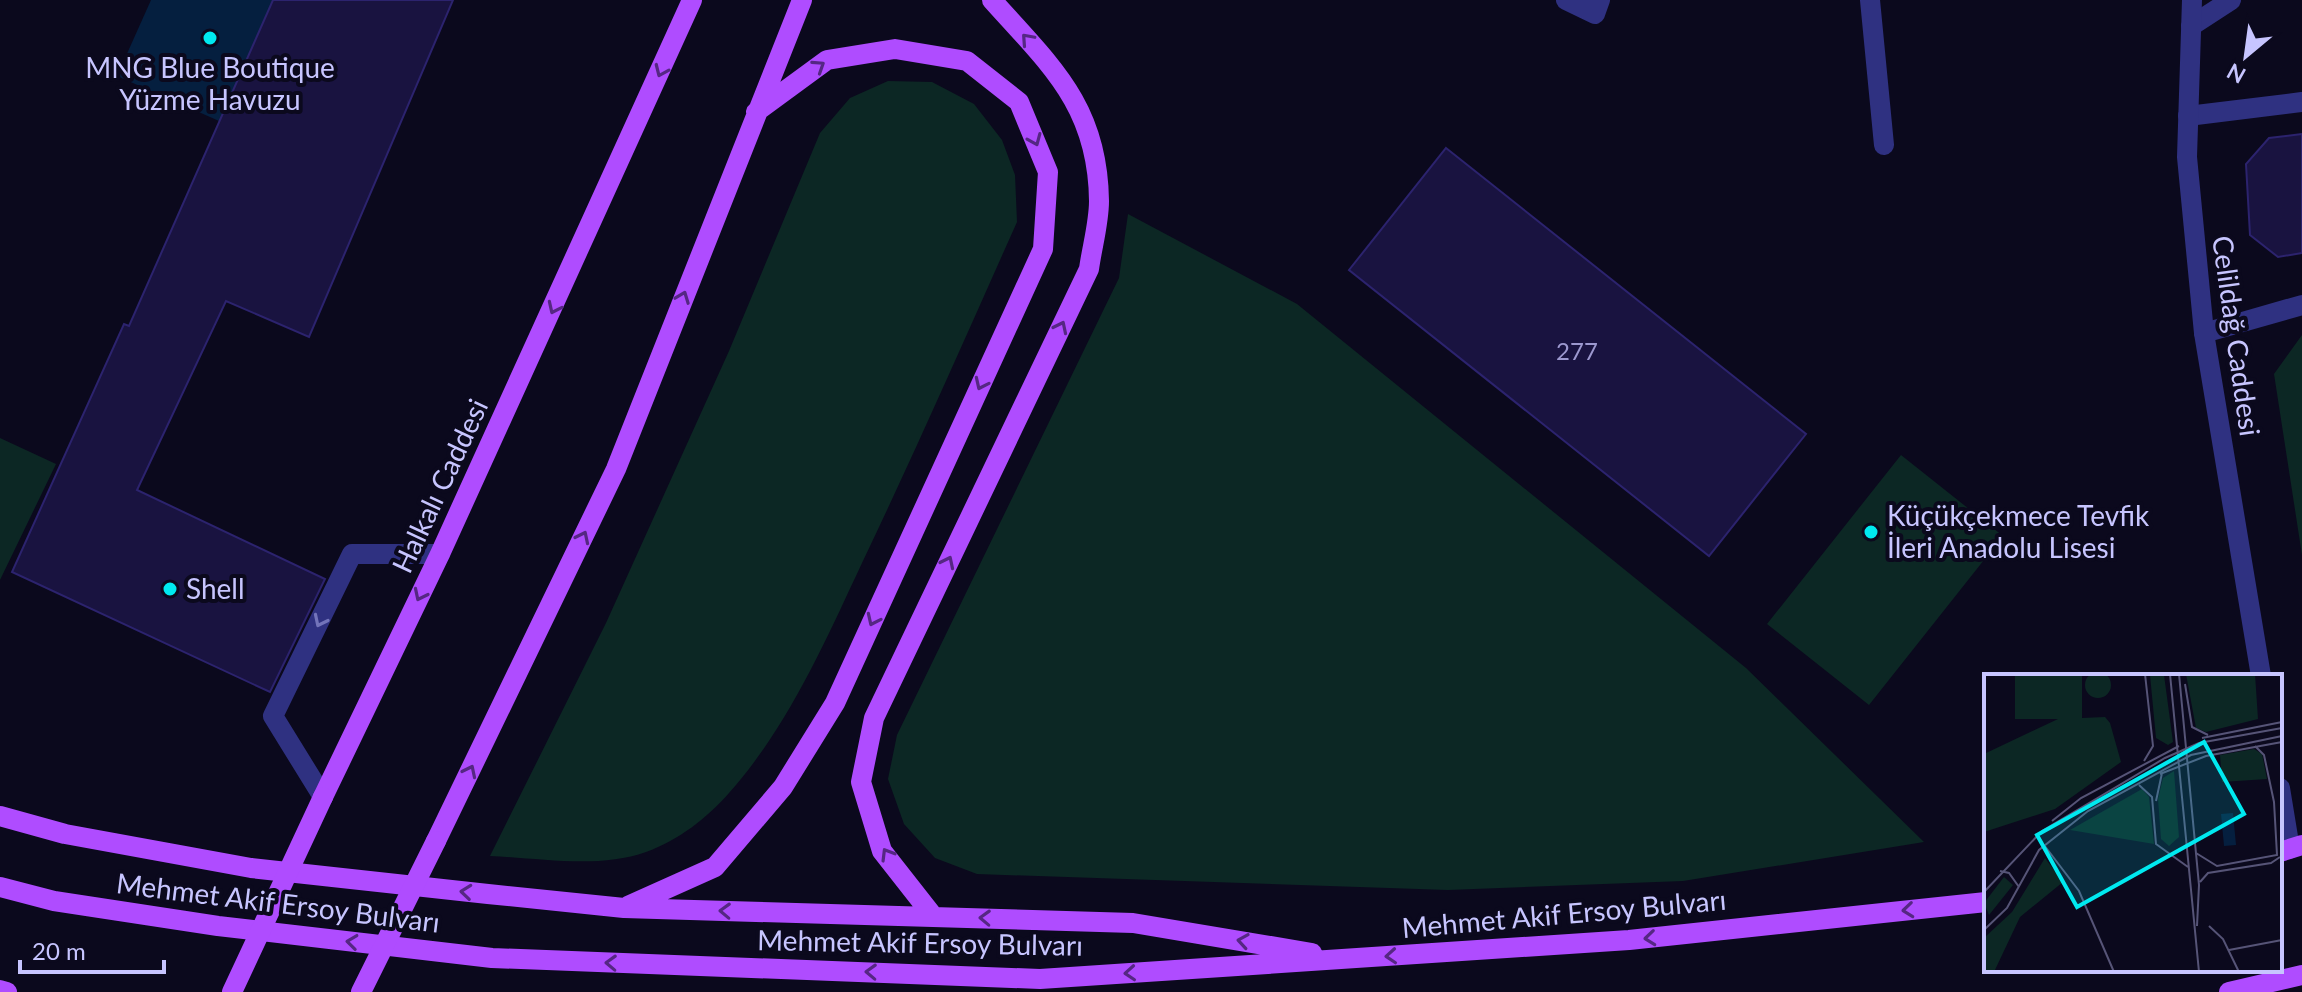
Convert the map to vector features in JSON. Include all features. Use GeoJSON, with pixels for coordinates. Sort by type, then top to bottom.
{"type":"FeatureCollection","features":[{"type":"Feature","properties":{"kind":"main road","name":"Halkalı Caddesi"},"geometry":{"type":"LineString","coordinates":[[232,992],[440,554],[692,0]]}},
{"type":"Feature","properties":{"kind":"main road"},"geometry":{"type":"LineString","coordinates":[[361,992],[616,469],[802,0]]}},
{"type":"Feature","properties":{"kind":"main road"},"geometry":{"type":"LineString","coordinates":[[933,916],[882,851],[861,782],[874,718],[1089,269],[1099,203],[1092,139],[1069,88],[992,0]]}},
{"type":"Feature","properties":{"kind":"main road"},"geometry":{"type":"LineString","coordinates":[[624,908],[715,867],[783,787],[835,703],[1043,249],[1048,172],[1019,102],[967,61],[895,49],[827,60],[756,112]]}},
{"type":"Feature","properties":{"kind":"main road"},"geometry":{"type":"LineString","coordinates":[[0,816],[65,834],[251,868],[624,908],[1133,923],[1348,959]]}},
{"type":"Feature","properties":{"kind":"main road","name":"Mehmet Akif Ersoy Bulvarı"},"geometry":{"type":"LineString","coordinates":[[0,887],[54,901],[218,926],[492,958],[1040,979],[1629,940],[1984,902]]}},
{"type":"Feature","properties":{"kind":"main road"},"geometry":{"type":"LineString","coordinates":[[2229,992],[2302,975]]}},
{"type":"Feature","properties":{"kind":"main road"},"geometry":{"type":"LineString","coordinates":[[0,990],[7,992]]}},
{"type":"Feature","properties":{"kind":"street"},"geometry":{"type":"LineString","coordinates":[[1566,0],[1595,14],[1600,0]]}},
{"type":"Feature","properties":{"kind":"street"},"geometry":{"type":"LineString","coordinates":[[1870,0],[1884,145]]}},
{"type":"Feature","properties":{"kind":"street","name":"Celildağ Caddesi"},"geometry":{"type":"LineString","coordinates":[[2192,0],[2187,157],[2204,333],[2261,674]]}},
{"type":"Feature","properties":{"kind":"street"},"geometry":{"type":"LineString","coordinates":[[2191,26],[2231,0]]}},
{"type":"Feature","properties":{"kind":"street"},"geometry":{"type":"LineString","coordinates":[[2188,116],[2302,102]]}},
{"type":"Feature","properties":{"kind":"street"},"geometry":{"type":"LineString","coordinates":[[2204,333],[2302,305]]}},
{"type":"Feature","properties":{"kind":"street"},"geometry":{"type":"LineString","coordinates":[[323,797],[273,716],[352,554],[440,554]]}},
{"type":"Feature","properties":{"kind":"street"},"geometry":{"type":"LineString","coordinates":[[2282,799],[2291,849]]}},
{"type":"Feature","properties":{"kind":"green space"},"geometry":{"type":"Polygon","coordinates":[[[888,81],[932,82],[974,104],[1002,140],[1015,175],[1017,222],[819,653],[787,712],[750,767],[711,811],[681,835],[646,852],[609,860],[490,856],[606,623],[729,351],[820,133],[850,98],[888,81]]]}},
{"type":"Feature","properties":{"kind":"green space"},"geometry":{"type":"Polygon","coordinates":[[[1128,214],[1297,304],[1746,668],[1924,842],[1683,881],[1448,890],[977,874],[935,858],[904,824],[888,779],[897,735],[1119,278],[1128,214]]]}},
{"type":"Feature","properties":{"kind":"green space"},"geometry":{"type":"Polygon","coordinates":[[[2302,335],[2302,555],[2274,374],[2302,335]]]}},
{"type":"Feature","properties":{"kind":"green space"},"geometry":{"type":"Polygon","coordinates":[[[0,438],[56,464],[0,580],[0,438]]]}},
{"type":"Feature","properties":{"kind":"green space"},"geometry":{"type":"Polygon","coordinates":[[[1901,455],[2003,536],[1869,705],[1767,624],[1901,455]]]}},
{"type":"Feature","properties":{"kind":"water","name":"MNG Blue Boutique Yüzme Havuzu"},"geometry":{"type":"Polygon","coordinates":[[[151,0],[302,0],[244,132],[117,76],[151,0]]]}},
{"type":"Feature","properties":{"kind":"building"},"geometry":{"type":"Polygon","coordinates":[[[273,0],[453,0],[309,337],[226,301],[137,490],[325,579],[270,692],[12,572],[124,324],[129,326],[273,0]]]}},
{"type":"Feature","properties":{"kind":"building"},"geometry":{"type":"Polygon","coordinates":[[[2302,134],[2302,253],[2278,257],[2250,235],[2246,164],[2269,138],[2302,134]]]}},
{"type":"Feature","properties":{"kind":"building"},"geometry":{"type":"Polygon","coordinates":[[[1446,148],[1806,434],[1709,556],[1349,270],[1446,148]]]}},
{"type":"Feature","properties":{"kind":"place","name":"MNG Blue Boutique Yüzme Havuzu"},"geometry":{"type":"Point","coordinates":[210,38]}},
{"type":"Feature","properties":{"kind":"place","name":"Küçükçekmece Tevfik İleri Anadolu Lisesi"},"geometry":{"type":"Point","coordinates":[1871,532]}},
{"type":"Feature","properties":{"kind":"place","name":"Shell"},"geometry":{"type":"Point","coordinates":[170,589]}}]}
